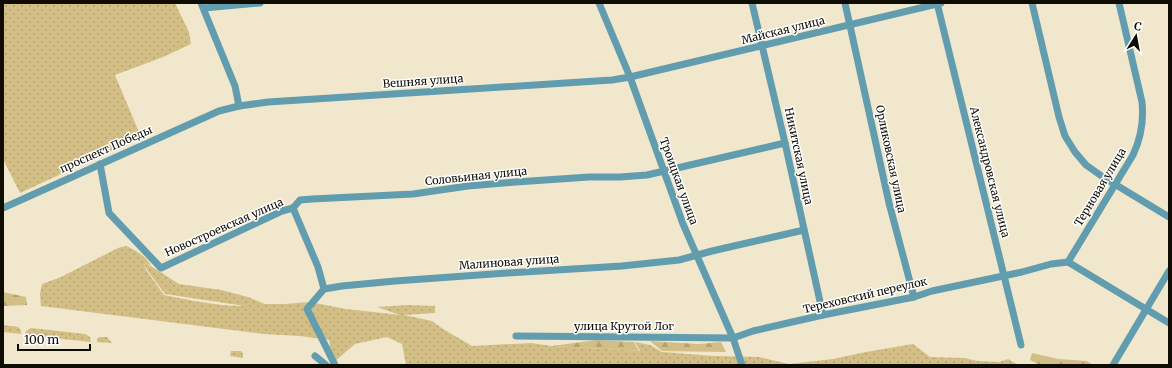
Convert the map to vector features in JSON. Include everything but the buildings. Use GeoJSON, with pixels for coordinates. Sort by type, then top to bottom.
{"type":"FeatureCollection","features":[{"type":"Feature","properties":{"kind":"street"},"geometry":{"type":"LineString","coordinates":[[239,106],[235,86],[202,6],[260,3]]}},
{"type":"Feature","properties":{"kind":"street","name":"Троицкая улица"},"geometry":{"type":"LineString","coordinates":[[600,3],[630,77],[683,224],[733,338],[742,365]]}},
{"type":"Feature","properties":{"kind":"street","name":"Никитская улица"},"geometry":{"type":"LineString","coordinates":[[752,3],[823,315]]}},
{"type":"Feature","properties":{"kind":"street","name":"Орликовская улица"},"geometry":{"type":"LineString","coordinates":[[845,3],[889,203],[914,297]]}},
{"type":"Feature","properties":{"kind":"street","name":"Майская улица"},"geometry":{"type":"LineString","coordinates":[[630,77],[938,3]]}},
{"type":"Feature","properties":{"kind":"street","name":"Александровская улица"},"geometry":{"type":"LineString","coordinates":[[938,3],[1020,345]]}},
{"type":"Feature","properties":{"kind":"street"},"geometry":{"type":"LineString","coordinates":[[1032,3],[1053,94],[1065,136],[1075,152],[1086,165],[1169,217]]}},
{"type":"Feature","properties":{"kind":"street","name":"Терновая улица"},"geometry":{"type":"LineString","coordinates":[[1068,262],[1116,185],[1139,142],[1143,115],[1142,102],[1119,3]]}},
{"type":"Feature","properties":{"kind":"street","name":"Вешняя улица"},"geometry":{"type":"LineString","coordinates":[[219,111],[239,106],[268,102],[612,80],[630,77]]}},
{"type":"Feature","properties":{"kind":"street","name":"проспект Победы"},"geometry":{"type":"LineString","coordinates":[[3,208],[219,111]]}},
{"type":"Feature","properties":{"kind":"street","name":"Соловьиная улица"},"geometry":{"type":"LineString","coordinates":[[293,208],[300,200],[413,194],[502,183],[589,177],[620,177],[665,171],[785,143]]}},
{"type":"Feature","properties":{"kind":"street","name":"Новостроевская улица"},"geometry":{"type":"LineString","coordinates":[[100,164],[109,213],[161,268],[282,211],[293,208],[318,267],[324,289]]}},
{"type":"Feature","properties":{"kind":"street","name":"Малиновая улица"},"geometry":{"type":"LineString","coordinates":[[324,289],[342,286],[443,278],[656,263],[679,260],[804,230]]}},
{"type":"Feature","properties":{"kind":"street"},"geometry":{"type":"LineString","coordinates":[[1068,262],[1169,323]]}},
{"type":"Feature","properties":{"kind":"street","name":"Тереховский переулок"},"geometry":{"type":"LineString","coordinates":[[733,338],[753,331],[823,315],[914,297],[932,291],[1051,264],[1068,262]]}},
{"type":"Feature","properties":{"kind":"street"},"geometry":{"type":"LineString","coordinates":[[1113,365],[1169,271]]}},
{"type":"Feature","properties":{"kind":"street"},"geometry":{"type":"LineString","coordinates":[[324,289],[307,309],[335,365]]}},
{"type":"Feature","properties":{"kind":"street","name":"улица Крутой Лог"},"geometry":{"type":"LineString","coordinates":[[516,336],[733,338]]}},
{"type":"Feature","properties":{"kind":"street"},"geometry":{"type":"LineString","coordinates":[[315,356],[326,365]]}},
{"type":"Feature","properties":{"kind":"green space"},"geometry":{"type":"Polygon","coordinates":[[[3,3],[175,3],[189,32],[191,44],[163,57],[115,75],[141,137],[20,193],[3,159],[3,3]]]}},
{"type":"Feature","properties":{"kind":"green space"},"geometry":{"type":"Polygon","coordinates":[[[126,246],[137,252],[151,265],[146,263],[179,284],[221,290],[248,297],[265,304],[310,302],[346,309],[400,315],[377,307],[408,305],[435,306],[435,313],[404,315],[432,321],[472,346],[531,343],[552,346],[640,351],[635,342],[650,345],[662,352],[714,356],[759,357],[789,364],[833,359],[913,344],[930,357],[964,358],[978,361],[999,362],[1008,359],[1018,365],[406,365],[402,344],[387,337],[355,344],[333,363],[329,340],[300,336],[264,334],[41,306],[40,294],[42,284],[61,277],[118,248],[126,246]],[[144,262],[146,270],[164,295],[212,304],[245,306],[165,294],[147,270],[144,262]]]}},
{"type":"Feature","properties":{"kind":"green space"},"geometry":{"type":"Polygon","coordinates":[[[3,292],[26,297],[27,305],[3,306],[3,292]]]}},
{"type":"Feature","properties":{"kind":"green space"},"geometry":{"type":"Polygon","coordinates":[[[3,325],[18,327],[21,330],[21,334],[3,332],[3,325]]]}},
{"type":"Feature","properties":{"kind":"green space"},"geometry":{"type":"Polygon","coordinates":[[[31,328],[85,334],[90,337],[91,342],[25,335],[26,331],[31,328]]]}},
{"type":"Feature","properties":{"kind":"green space"},"geometry":{"type":"Polygon","coordinates":[[[100,337],[107,337],[112,343],[97,342],[97,339],[100,337]]]}},
{"type":"Feature","properties":{"kind":"green space"},"geometry":{"type":"Polygon","coordinates":[[[596,340],[634,342],[639,351],[552,346],[596,340]]]}},
{"type":"Feature","properties":{"kind":"green space"},"geometry":{"type":"Polygon","coordinates":[[[650,341],[699,344],[721,342],[726,352],[662,351],[650,341]]]}},
{"type":"Feature","properties":{"kind":"green space"},"geometry":{"type":"Polygon","coordinates":[[[231,351],[241,351],[243,358],[230,356],[231,351]]]}},
{"type":"Feature","properties":{"kind":"green space"},"geometry":{"type":"Polygon","coordinates":[[[1032,353],[1058,359],[1087,361],[1093,365],[1040,365],[1030,360],[1032,353]]]}}]}
